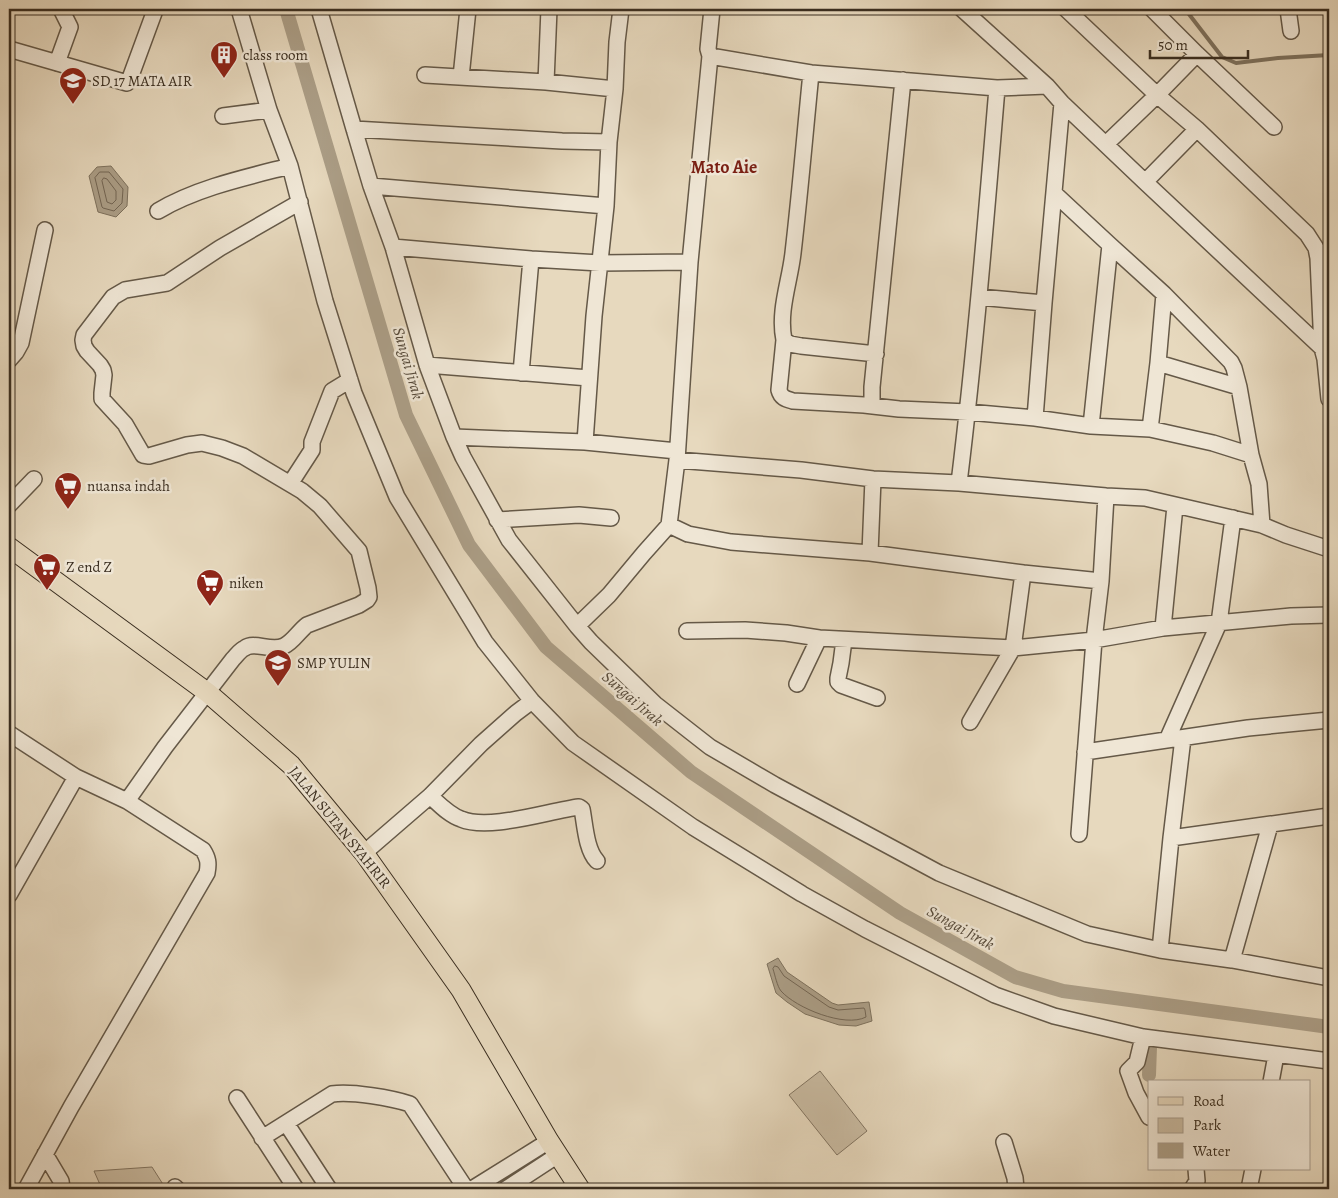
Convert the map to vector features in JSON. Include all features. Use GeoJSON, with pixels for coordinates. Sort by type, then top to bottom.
{"type":"FeatureCollection","features":[{"type":"Feature","properties":{"kind":"main road","name":"JALAN SUTAN SYAHRIR"},"geometry":{"type":"LineString","coordinates":[[9,547],[208,693],[291,765],[364,853],[461,990],[580,1189]]}},
{"type":"Feature","properties":{"kind":"street"},"geometry":{"type":"LineString","coordinates":[[57,63],[70,27],[61,9]]}},
{"type":"Feature","properties":{"kind":"street"},"geometry":{"type":"LineString","coordinates":[[239,9],[269,110],[290,166],[325,301],[350,380],[397,497],[486,642],[532,701],[573,743],[693,827],[802,894],[865,929],[995,995],[1054,1016],[1145,1037],[1329,1061]]}},
{"type":"Feature","properties":{"kind":"street"},"geometry":{"type":"LineString","coordinates":[[319,9],[371,186],[393,247],[427,365],[454,437],[482,493],[509,540],[591,642],[655,704],[710,747],[775,786],[939,873],[1087,934],[1160,950],[1232,960],[1329,978]]}},
{"type":"Feature","properties":{"kind":"street"},"geometry":{"type":"LineString","coordinates":[[461,77],[468,9]]}},
{"type":"Feature","properties":{"kind":"street"},"geometry":{"type":"LineString","coordinates":[[546,82],[549,9]]}},
{"type":"Feature","properties":{"kind":"street"},"geometry":{"type":"LineString","coordinates":[[585,442],[588,378],[606,206],[609,142],[621,9]]}},
{"type":"Feature","properties":{"kind":"street"},"geometry":{"type":"LineString","coordinates":[[577,626],[609,595],[669,525],[677,455],[690,262],[710,56],[708,49],[712,9]]}},
{"type":"Feature","properties":{"kind":"street"},"geometry":{"type":"LineString","coordinates":[[962,9],[1047,86],[1062,103],[1325,355]]}},
{"type":"Feature","properties":{"kind":"street"},"geometry":{"type":"LineString","coordinates":[[1066,9],[1197,129],[1307,234],[1316,248],[1318,258],[1329,399]]}},
{"type":"Feature","properties":{"kind":"street"},"geometry":{"type":"LineString","coordinates":[[1152,9],[1274,126]]}},
{"type":"Feature","properties":{"kind":"street"},"geometry":{"type":"LineString","coordinates":[[1288,9],[1291,31]]}},
{"type":"Feature","properties":{"kind":"street"},"geometry":{"type":"LineString","coordinates":[[9,49],[128,83],[154,13]]}},
{"type":"Feature","properties":{"kind":"street"},"geometry":{"type":"LineString","coordinates":[[1106,144],[1158,95],[1197,54]]}},
{"type":"Feature","properties":{"kind":"street"},"geometry":{"type":"LineString","coordinates":[[710,56],[811,73],[997,88],[1047,86]]}},
{"type":"Feature","properties":{"kind":"street"},"geometry":{"type":"LineString","coordinates":[[811,73],[793,255],[782,315],[784,340],[780,395],[793,401],[968,412],[1035,418],[1091,426],[1150,429],[1213,443],[1250,455]]}},
{"type":"Feature","properties":{"kind":"street"},"geometry":{"type":"LineString","coordinates":[[425,75],[546,82],[615,90]]}},
{"type":"Feature","properties":{"kind":"street"},"geometry":{"type":"LineString","coordinates":[[872,406],[903,80]]}},
{"type":"Feature","properties":{"kind":"street"},"geometry":{"type":"LineString","coordinates":[[959,483],[968,412],[997,88]]}},
{"type":"Feature","properties":{"kind":"street"},"geometry":{"type":"LineString","coordinates":[[1035,418],[1062,103]]}},
{"type":"Feature","properties":{"kind":"street"},"geometry":{"type":"LineString","coordinates":[[224,116],[269,110]]}},
{"type":"Feature","properties":{"kind":"street"},"geometry":{"type":"LineString","coordinates":[[354,129],[552,141],[609,142]]}},
{"type":"Feature","properties":{"kind":"street"},"geometry":{"type":"LineString","coordinates":[[1145,182],[1197,129]]}},
{"type":"Feature","properties":{"kind":"street"},"geometry":{"type":"LineString","coordinates":[[158,211],[173,202],[205,190],[290,166]]}},
{"type":"Feature","properties":{"kind":"street"},"geometry":{"type":"LineString","coordinates":[[371,186],[606,206]]}},
{"type":"Feature","properties":{"kind":"street"},"geometry":{"type":"LineString","coordinates":[[1054,193],[1164,294],[1226,356],[1234,368],[1250,455],[1259,484],[1262,525]]}},
{"type":"Feature","properties":{"kind":"street"},"geometry":{"type":"LineString","coordinates":[[127,801],[165,747],[245,647],[250,645],[272,649],[282,647],[290,643],[301,629],[307,625],[359,605],[368,598],[368,588],[359,551],[320,506],[302,491],[243,456],[202,443],[188,444],[149,456],[143,455],[125,424],[102,399],[103,370],[84,346],[84,335],[113,297],[125,290],[167,283],[220,248],[300,202]]}},
{"type":"Feature","properties":{"kind":"street"},"geometry":{"type":"LineString","coordinates":[[9,360],[21,343],[45,230]]}},
{"type":"Feature","properties":{"kind":"street"},"geometry":{"type":"LineString","coordinates":[[1091,426],[1110,246]]}},
{"type":"Feature","properties":{"kind":"street"},"geometry":{"type":"LineString","coordinates":[[393,247],[600,263],[690,262]]}},
{"type":"Feature","properties":{"kind":"street"},"geometry":{"type":"LineString","coordinates":[[521,373],[531,259]]}},
{"type":"Feature","properties":{"kind":"street"},"geometry":{"type":"LineString","coordinates":[[1150,429],[1164,294]]}},
{"type":"Feature","properties":{"kind":"street"},"geometry":{"type":"LineString","coordinates":[[979,297],[1044,303]]}},
{"type":"Feature","properties":{"kind":"street"},"geometry":{"type":"LineString","coordinates":[[784,340],[790,344],[801,346],[876,354]]}},
{"type":"Feature","properties":{"kind":"street"},"geometry":{"type":"LineString","coordinates":[[1158,363],[1239,388]]}},
{"type":"Feature","properties":{"kind":"street"},"geometry":{"type":"LineString","coordinates":[[427,365],[588,378]]}},
{"type":"Feature","properties":{"kind":"street"},"geometry":{"type":"LineString","coordinates":[[290,484],[312,450],[312,442],[332,391],[350,380]]}},
{"type":"Feature","properties":{"kind":"street"},"geometry":{"type":"LineString","coordinates":[[454,437],[585,442],[873,479],[959,483],[1145,498],[1262,525],[1329,549]]}},
{"type":"Feature","properties":{"kind":"street"},"geometry":{"type":"LineString","coordinates":[[9,505],[34,479]]}},
{"type":"Feature","properties":{"kind":"street"},"geometry":{"type":"LineString","coordinates":[[870,552],[873,479]]}},
{"type":"Feature","properties":{"kind":"street"},"geometry":{"type":"LineString","coordinates":[[1079,834],[1094,640],[1101,581],[1106,496]]}},
{"type":"Feature","properties":{"kind":"street"},"geometry":{"type":"LineString","coordinates":[[1163,628],[1175,506]]}},
{"type":"Feature","properties":{"kind":"street"},"geometry":{"type":"LineString","coordinates":[[497,520],[578,515],[611,518]]}},
{"type":"Feature","properties":{"kind":"street"},"geometry":{"type":"LineString","coordinates":[[1167,740],[1220,623],[1233,518]]}},
{"type":"Feature","properties":{"kind":"street"},"geometry":{"type":"LineString","coordinates":[[669,525],[688,534],[731,542],[870,552],[1023,573],[1101,581]]}},
{"type":"Feature","properties":{"kind":"street"},"geometry":{"type":"LineString","coordinates":[[970,722],[1013,648],[1023,573]]}},
{"type":"Feature","properties":{"kind":"street"},"geometry":{"type":"LineString","coordinates":[[687,631],[745,630],[844,640],[1013,648],[1094,640],[1163,628],[1291,616],[1329,615]]}},
{"type":"Feature","properties":{"kind":"street"},"geometry":{"type":"LineString","coordinates":[[797,684],[819,638]]}},
{"type":"Feature","properties":{"kind":"street"},"geometry":{"type":"LineString","coordinates":[[844,640],[838,682],[841,685],[877,698]]}},
{"type":"Feature","properties":{"kind":"street"},"geometry":{"type":"LineString","coordinates":[[364,853],[430,796],[481,744],[532,701]]}},
{"type":"Feature","properties":{"kind":"street"},"geometry":{"type":"LineString","coordinates":[[1085,752],[1258,727],[1329,720]]}},
{"type":"Feature","properties":{"kind":"street"},"geometry":{"type":"LineString","coordinates":[[10,734],[76,777],[127,801],[203,850],[207,856],[208,865],[207,872],[76,1098],[26,1189]]}},
{"type":"Feature","properties":{"kind":"street"},"geometry":{"type":"LineString","coordinates":[[1160,950],[1183,738]]}},
{"type":"Feature","properties":{"kind":"street"},"geometry":{"type":"LineString","coordinates":[[9,895],[76,777]]}},
{"type":"Feature","properties":{"kind":"street"},"geometry":{"type":"LineString","coordinates":[[430,796],[454,816],[477,823],[518,819],[580,807],[590,849],[597,861]]}},
{"type":"Feature","properties":{"kind":"street"},"geometry":{"type":"LineString","coordinates":[[1171,838],[1329,816]]}},
{"type":"Feature","properties":{"kind":"street"},"geometry":{"type":"LineString","coordinates":[[1232,960],[1270,825]]}},
{"type":"Feature","properties":{"kind":"street"},"geometry":{"type":"LineString","coordinates":[[1145,1037],[1137,1062],[1128,1071],[1136,1093],[1148,1115]]}},
{"type":"Feature","properties":{"kind":"street"},"geometry":{"type":"LineString","coordinates":[[1271,1080],[1276,1055]]}},
{"type":"Feature","properties":{"kind":"street"},"geometry":{"type":"LineString","coordinates":[[262,1138],[332,1094],[344,1092],[405,1102],[410,1104],[466,1189]]}},
{"type":"Feature","properties":{"kind":"street"},"geometry":{"type":"LineString","coordinates":[[237,1098],[296,1189]]}},
{"type":"Feature","properties":{"kind":"street"},"geometry":{"type":"LineString","coordinates":[[286,1123],[329,1189]]}},
{"type":"Feature","properties":{"kind":"street"},"geometry":{"type":"LineString","coordinates":[[1004,1142],[1016,1189]]}},
{"type":"Feature","properties":{"kind":"street"},"geometry":{"type":"LineString","coordinates":[[472,1189],[554,1148]]}},
{"type":"Feature","properties":{"kind":"street"},"geometry":{"type":"LineString","coordinates":[[506,1189],[554,1148]]}},
{"type":"Feature","properties":{"kind":"street"},"geometry":{"type":"LineString","coordinates":[[45,1154],[61,1181],[62,1189]]}},
{"type":"Feature","properties":{"kind":"street"},"geometry":{"type":"LineString","coordinates":[[1192,1189],[1197,1181],[1196,1170]]}},
{"type":"Feature","properties":{"kind":"street"},"geometry":{"type":"LineString","coordinates":[[1249,1189],[1253,1170]]}},
{"type":"Feature","properties":{"kind":"green space"},"geometry":{"type":"Polygon","coordinates":[[[820,1071],[867,1131],[837,1155],[789,1095],[820,1071]]]}},
{"type":"Feature","properties":{"kind":"green space"},"geometry":{"type":"Polygon","coordinates":[[[152,1167],[166,1189],[102,1189],[94,1171],[152,1167]]]}},
{"type":"Feature","properties":{"kind":"water"},"geometry":{"type":"Polygon","coordinates":[[[111,166],[128,187],[127,206],[116,217],[98,212],[89,176],[97,167],[111,166]]]}},
{"type":"Feature","properties":{"kind":"water"},"geometry":{"type":"Polygon","coordinates":[[[778,958],[787,972],[832,1003],[838,1005],[869,1002],[872,1021],[856,1026],[839,1025],[805,1014],[787,1002],[776,993],[767,964],[778,958]]]}},
{"type":"Feature","properties":{"kind":"waterway","name":"Sungai Jirak"},"geometry":{"type":"LineString","coordinates":[[286,9],[406,415],[469,545],[546,647],[691,772],[900,913],[1015,977],[1063,991],[1329,1027]]}},
{"type":"Feature","properties":{"kind":"waterway"},"geometry":{"type":"LineString","coordinates":[[1185,9],[1222,57],[1236,63],[1329,55]]}},
{"type":"Feature","properties":{"kind":"waterway"},"geometry":{"type":"LineString","coordinates":[[1149,1075],[1150,1047]]}},
{"type":"Feature","properties":{"kind":"place","name":"class room"},"geometry":{"type":"Point","coordinates":[224,79]}},
{"type":"Feature","properties":{"kind":"place","name":"SD 17 MATA AIR"},"geometry":{"type":"Point","coordinates":[73,105]}},
{"type":"Feature","properties":{"kind":"place","name":"nuansa indah"},"geometry":{"type":"Point","coordinates":[68,510]}},
{"type":"Feature","properties":{"kind":"place","name":"Z end Z"},"geometry":{"type":"Point","coordinates":[47,591]}},
{"type":"Feature","properties":{"kind":"place","name":"niken"},"geometry":{"type":"Point","coordinates":[210,607]}},
{"type":"Feature","properties":{"kind":"place","name":"SMP YULIN"},"geometry":{"type":"Point","coordinates":[278,687]}},
{"type":"Feature","properties":{"kind":"district","name":"Mato Aie"},"geometry":{"type":"Point","coordinates":[724,167]}}]}
